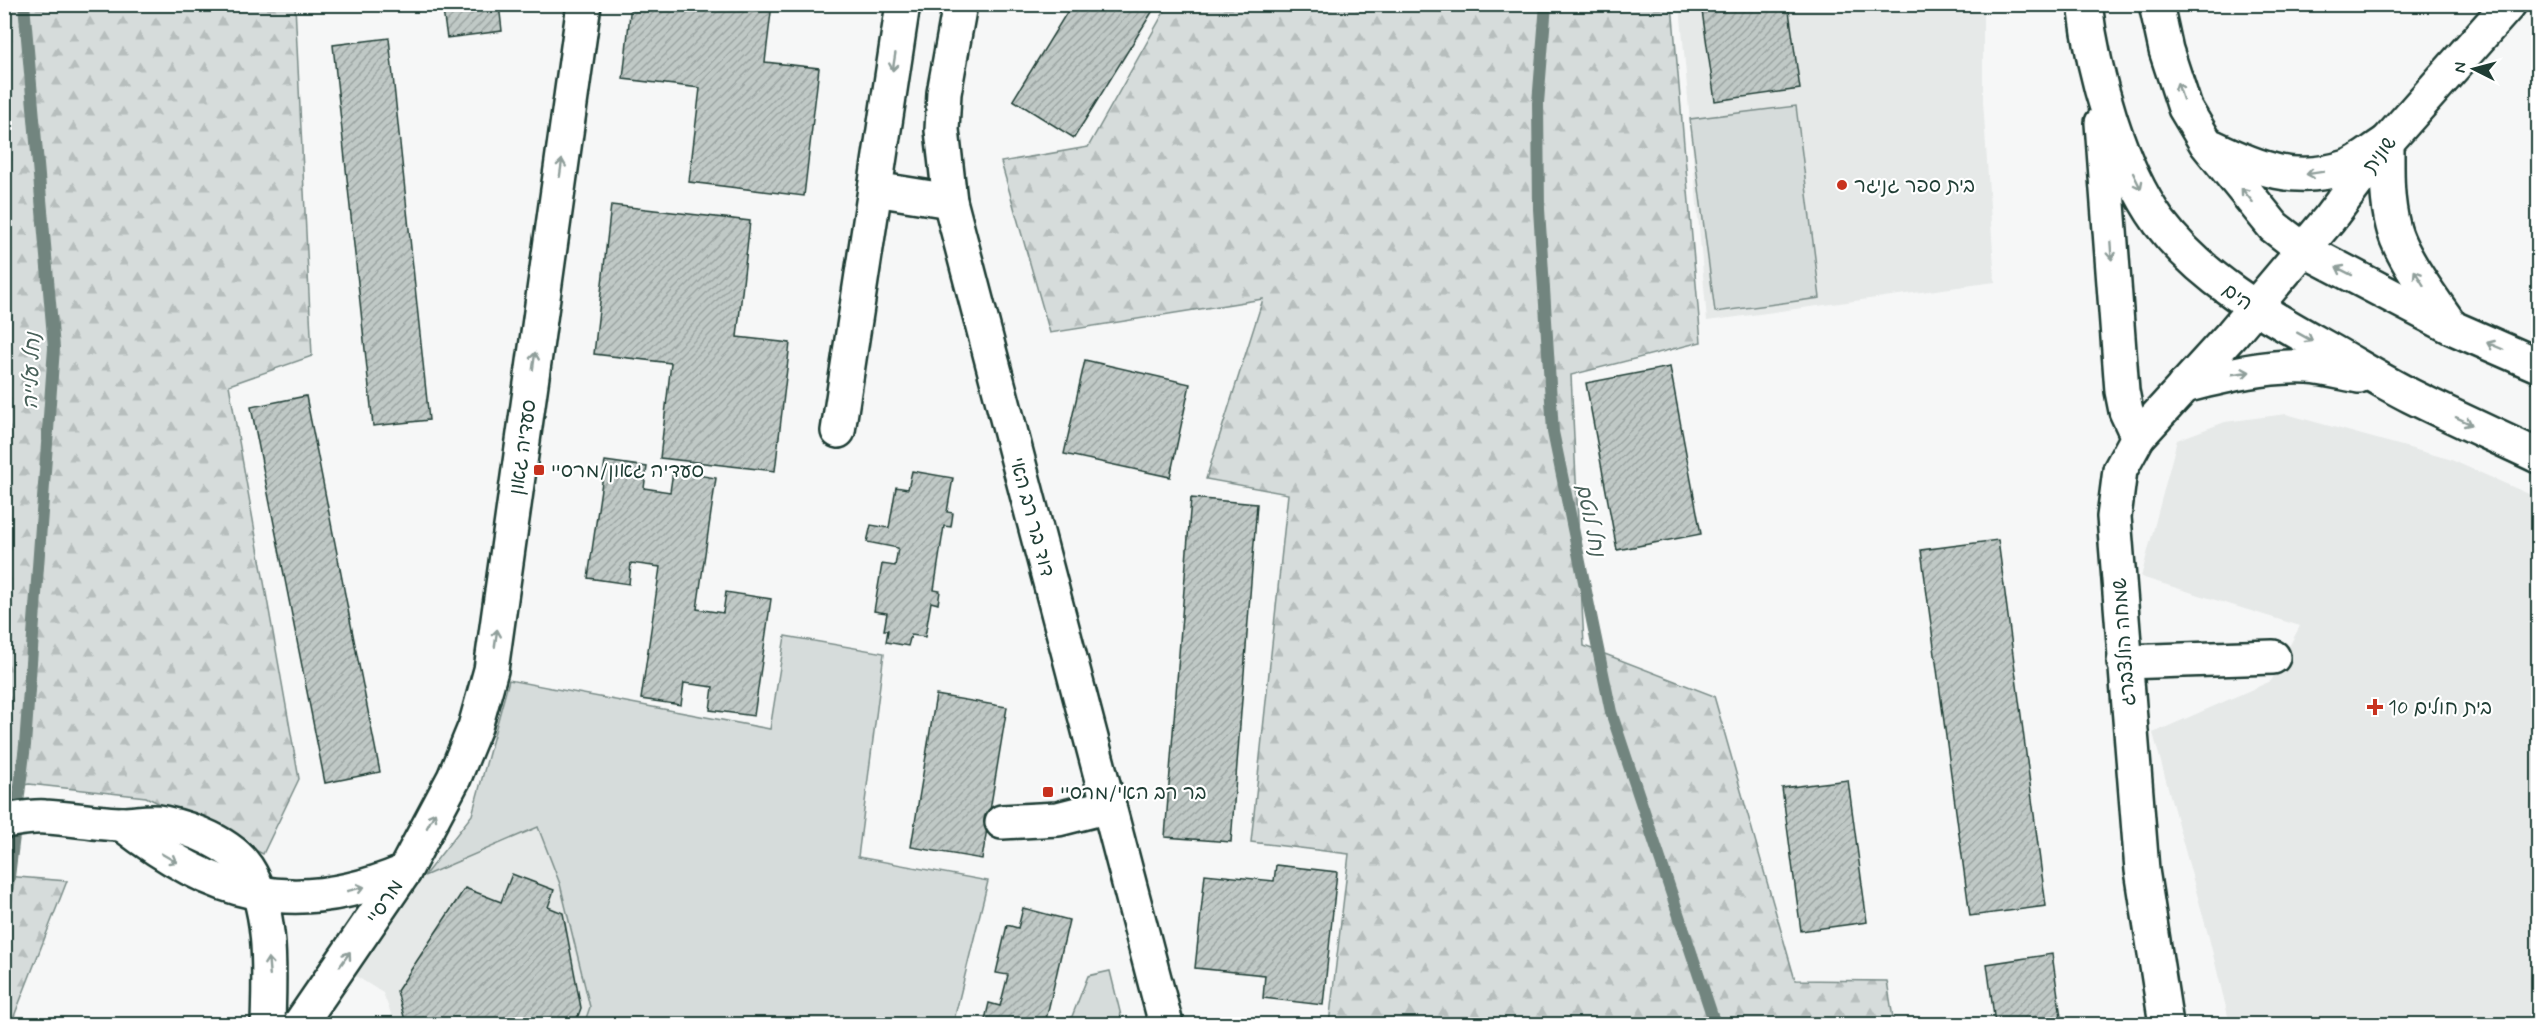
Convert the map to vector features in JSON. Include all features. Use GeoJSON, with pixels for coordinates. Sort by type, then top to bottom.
{"type":"FeatureCollection","features":[{"type":"Feature","properties":{"kind":"street","name":"סעדיה גאון"},"geometry":{"type":"LineString","coordinates":[[404,872],[454,778],[476,727],[491,670],[584,4]]}},
{"type":"Feature","properties":{"kind":"street"},"geometry":{"type":"LineString","coordinates":[[838,430],[903,4]]}},
{"type":"Feature","properties":{"kind":"street","name":"דוד בר רב האי"},"geometry":{"type":"LineString","coordinates":[[960,4],[944,93],[942,130],[950,201],[1166,1024]]}},
{"type":"Feature","properties":{"kind":"street","name":"הים"},"geometry":{"type":"LineString","coordinates":[[2085,4],[2100,88],[2137,183],[2159,221],[2190,257],[2254,308],[2411,396],[2538,456]]}},
{"type":"Feature","properties":{"kind":"street"},"geometry":{"type":"LineString","coordinates":[[2156,4],[2166,50],[2185,108],[2206,143],[2274,227],[2304,250],[2451,327],[2538,365]]}},
{"type":"Feature","properties":{"kind":"street","name":"שונית"},"geometry":{"type":"LineString","coordinates":[[2254,308],[2304,250],[2387,142],[2509,4]]}},
{"type":"Feature","properties":{"kind":"street"},"geometry":{"type":"LineString","coordinates":[[2100,88],[2122,391],[2126,411],[2138,437]]}},
{"type":"Feature","properties":{"kind":"street"},"geometry":{"type":"LineString","coordinates":[[2206,143],[2271,172],[2295,175],[2312,174],[2348,166],[2387,142]]}},
{"type":"Feature","properties":{"kind":"street"},"geometry":{"type":"LineString","coordinates":[[2387,142],[2388,193],[2393,228],[2416,274],[2451,327]]}},
{"type":"Feature","properties":{"kind":"street"},"geometry":{"type":"LineString","coordinates":[[875,189],[950,201]]}},
{"type":"Feature","properties":{"kind":"street","name":"שמחה הולצברג"},"geometry":{"type":"LineString","coordinates":[[2166,1024],[2142,870],[2124,662],[2114,518],[2115,493],[2120,470],[2138,437],[2254,308]]}},
{"type":"Feature","properties":{"kind":"street"},"geometry":{"type":"LineString","coordinates":[[2184,386],[2260,370],[2308,367],[2358,376],[2411,396]]}},
{"type":"Feature","properties":{"kind":"street"},"geometry":{"type":"LineString","coordinates":[[2124,662],[2273,657]]}},
{"type":"Feature","properties":{"kind":"street"},"geometry":{"type":"LineString","coordinates":[[1002,822],[1058,819],[1109,806]]}},
{"type":"Feature","properties":{"kind":"street","name":"מרסיי"},"geometry":{"type":"LineString","coordinates":[[4,820],[43,817],[122,824],[156,850],[191,871],[220,884],[259,893],[312,896],[344,892],[373,885],[404,872]]}},
{"type":"Feature","properties":{"kind":"street","name":"מרסיי"},"geometry":{"type":"LineString","coordinates":[[300,1024],[404,872]]}},
{"type":"Feature","properties":{"kind":"street"},"geometry":{"type":"LineString","coordinates":[[259,893],[270,974],[268,1024]]}},
{"type":"Feature","properties":{"kind":"shaded area","name":"בית ספר גניגר"},"geometry":{"type":"Polygon","coordinates":[[[1680,5],[1983,5],[1983,101],[1995,282],[1707,321],[1680,5]]]}},
{"type":"Feature","properties":{"kind":"shaded area","name":"בית חולים 10"},"geometry":{"type":"Polygon","coordinates":[[[2286,414],[2449,459],[2538,498],[2538,1024],[2230,1024],[2153,733],[2271,681],[2300,626],[2141,577],[2177,440],[2225,422],[2286,414]]]}},
{"type":"Feature","properties":{"kind":"shaded area"},"geometry":{"type":"Polygon","coordinates":[[[538,827],[560,884],[590,1007],[584,1024],[395,1024],[383,993],[351,973],[424,876],[538,827]]]}},
{"type":"Feature","properties":{"kind":"green space"},"geometry":{"type":"Polygon","coordinates":[[[5,5],[295,5],[312,356],[229,385],[299,779],[263,854],[146,797],[29,784],[5,789],[5,5]]]}},
{"type":"Feature","properties":{"kind":"green space"},"geometry":{"type":"Polygon","coordinates":[[[1168,5],[1672,5],[1701,342],[1571,375],[1584,646],[1714,696],[1795,980],[1887,981],[1894,1024],[1329,1024],[1349,854],[1251,842],[1288,494],[1206,479],[1263,299],[1050,333],[1001,162],[1088,147],[1168,5]]]}},
{"type":"Feature","properties":{"kind":"green space"},"geometry":{"type":"Polygon","coordinates":[[[1796,106],[1820,298],[1715,312],[1690,119],[1796,106]]]}},
{"type":"Feature","properties":{"kind":"green space"},"geometry":{"type":"Polygon","coordinates":[[[785,636],[884,653],[858,857],[988,881],[953,1024],[584,1024],[590,1007],[560,884],[538,827],[424,876],[472,815],[509,680],[770,729],[785,636]]]}},
{"type":"Feature","properties":{"kind":"green space"},"geometry":{"type":"Polygon","coordinates":[[[5,876],[67,881],[11,1024],[4,1024],[5,876]]]}},
{"type":"Feature","properties":{"kind":"green space"},"geometry":{"type":"Polygon","coordinates":[[[1110,971],[1123,1024],[1069,1024],[1088,976],[1110,971]]]}},
{"type":"Feature","properties":{"kind":"building"},"geometry":{"type":"Polygon","coordinates":[[[442,4],[499,4],[502,31],[447,38],[442,4]]]}},
{"type":"Feature","properties":{"kind":"building"},"geometry":{"type":"Polygon","coordinates":[[[631,4],[772,4],[765,62],[819,68],[804,196],[689,182],[700,88],[623,79],[631,4]]]}},
{"type":"Feature","properties":{"kind":"building"},"geometry":{"type":"Polygon","coordinates":[[[1072,4],[1157,4],[1074,138],[1013,100],[1072,4]]]}},
{"type":"Feature","properties":{"kind":"building"},"geometry":{"type":"Polygon","coordinates":[[[1701,4],[1788,4],[1800,89],[1715,101],[1701,4]]]}},
{"type":"Feature","properties":{"kind":"building"},"geometry":{"type":"Polygon","coordinates":[[[389,38],[429,420],[373,426],[333,45],[389,38]]]}},
{"type":"Feature","properties":{"kind":"building"},"geometry":{"type":"Polygon","coordinates":[[[611,205],[750,221],[737,337],[790,343],[775,471],[660,458],[671,363],[594,354],[611,205]]]}},
{"type":"Feature","properties":{"kind":"building"},"geometry":{"type":"Polygon","coordinates":[[[1085,360],[1190,384],[1170,477],[1064,454],[1085,360]]]}},
{"type":"Feature","properties":{"kind":"building"},"geometry":{"type":"Polygon","coordinates":[[[1670,367],[1701,534],[1617,550],[1586,383],[1670,367]]]}},
{"type":"Feature","properties":{"kind":"building"},"geometry":{"type":"Polygon","coordinates":[[[306,396],[380,772],[325,783],[251,407],[306,396]]]}},
{"type":"Feature","properties":{"kind":"building"},"geometry":{"type":"Polygon","coordinates":[[[605,461],[647,467],[644,488],[670,492],[673,471],[716,478],[697,609],[723,613],[726,592],[771,599],[754,716],[710,710],[713,687],[684,683],[681,705],[641,699],[660,567],[631,563],[629,584],[588,578],[605,461]]]}},
{"type":"Feature","properties":{"kind":"building"},"geometry":{"type":"Polygon","coordinates":[[[912,471],[953,478],[947,512],[953,513],[951,527],[944,526],[934,590],[940,591],[938,604],[931,602],[925,637],[911,635],[908,646],[886,642],[888,630],[884,630],[887,613],[874,611],[882,564],[895,566],[898,548],[867,542],[871,525],[889,528],[896,487],[908,489],[912,471]]]}},
{"type":"Feature","properties":{"kind":"building"},"geometry":{"type":"Polygon","coordinates":[[[1191,498],[1257,504],[1231,842],[1165,837],[1191,498]]]}},
{"type":"Feature","properties":{"kind":"building"},"geometry":{"type":"Polygon","coordinates":[[[1998,540],[2046,906],[1970,916],[1921,550],[1998,540]]]}},
{"type":"Feature","properties":{"kind":"building"},"geometry":{"type":"Polygon","coordinates":[[[936,695],[1007,707],[982,859],[911,847],[936,695]]]}},
{"type":"Feature","properties":{"kind":"building"},"geometry":{"type":"Polygon","coordinates":[[[1848,780],[1867,922],[1801,931],[1782,788],[1848,780]]]}},
{"type":"Feature","properties":{"kind":"building"},"geometry":{"type":"Polygon","coordinates":[[[1276,865],[1337,872],[1323,1005],[1263,998],[1265,975],[1195,968],[1205,874],[1274,881],[1276,865]]]}},
{"type":"Feature","properties":{"kind":"building"},"geometry":{"type":"Polygon","coordinates":[[[512,874],[554,890],[548,907],[563,913],[581,1008],[575,1024],[406,1024],[397,991],[465,888],[501,902],[512,874]]]}},
{"type":"Feature","properties":{"kind":"building"},"geometry":{"type":"Polygon","coordinates":[[[1023,908],[1069,920],[1045,1024],[984,1024],[989,1003],[1000,1006],[1008,975],[996,973],[1007,925],[1018,928],[1023,908]]]}},
{"type":"Feature","properties":{"kind":"building"},"geometry":{"type":"Polygon","coordinates":[[[2052,954],[2062,1024],[1995,1024],[1987,964],[2052,954]]]}},
{"type":"Feature","properties":{"kind":"waterway","name":"נחל עלייה"},"geometry":{"type":"LineString","coordinates":[[4,918],[25,745],[54,348],[24,4]]}},
{"type":"Feature","properties":{"kind":"waterway","name":"נחל לוטם"},"geometry":{"type":"LineString","coordinates":[[1546,4],[1538,103],[1539,209],[1553,432],[1611,712],[1715,1024]]}},
{"type":"Feature","properties":{"kind":"place","name":"בית ספר גניגר"},"geometry":{"type":"Point","coordinates":[1842,185]}},
{"type":"Feature","properties":{"kind":"place","name":"סעדיה גאון/מרסיי"},"geometry":{"type":"Point","coordinates":[539,470]}},
{"type":"Feature","properties":{"kind":"place","name":"בית חולים 10"},"geometry":{"type":"Point","coordinates":[2375,707]}},
{"type":"Feature","properties":{"kind":"place","name":"בר רב האי/מרסיי"},"geometry":{"type":"Point","coordinates":[1048,792]}}]}
